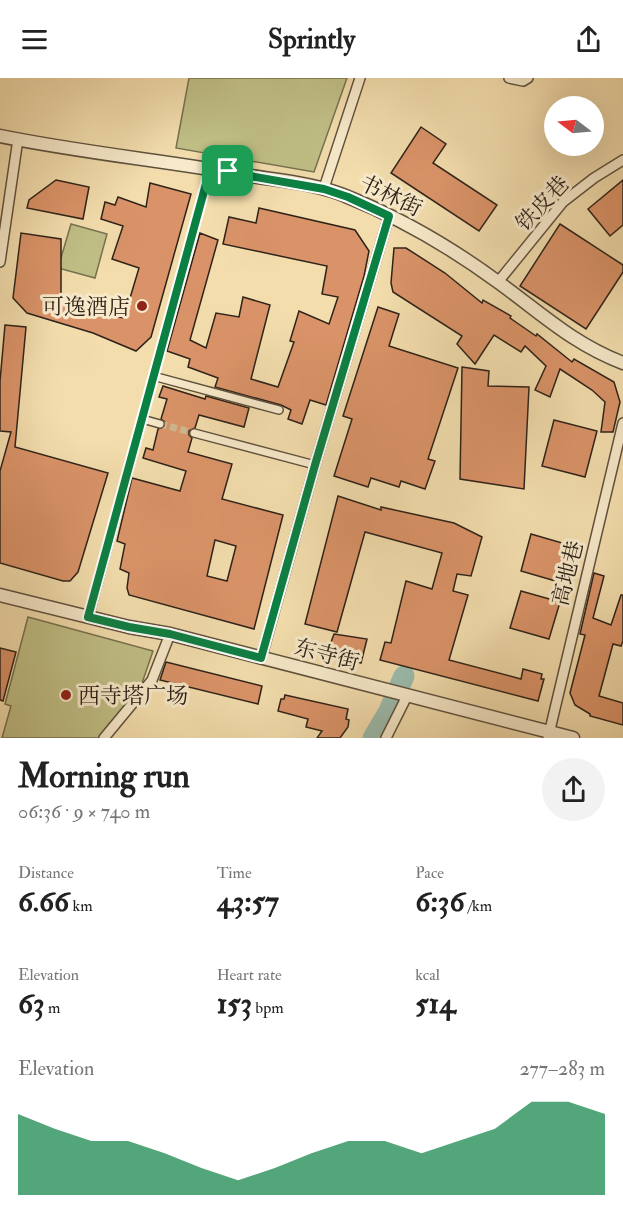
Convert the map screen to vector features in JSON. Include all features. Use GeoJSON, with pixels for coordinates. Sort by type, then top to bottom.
{"type":"FeatureCollection","features":[{"type":"Feature","properties":{"kind":"street"},"geometry":{"type":"LineString","coordinates":[[324,189],[360,78]]}},
{"type":"Feature","properties":{"kind":"street"},"geometry":{"type":"LineString","coordinates":[[509,78],[523,81],[528,78]]}},
{"type":"Feature","properties":{"kind":"street","name":"书林街"},"geometry":{"type":"LineString","coordinates":[[0,136],[210,169],[324,189],[348,197],[422,234],[498,282],[552,325],[598,353],[623,363]]}},
{"type":"Feature","properties":{"kind":"street"},"geometry":{"type":"LineString","coordinates":[[0,262],[18,139]]}},
{"type":"Feature","properties":{"kind":"street","name":"铁皮巷"},"geometry":{"type":"LineString","coordinates":[[498,282],[563,202],[594,178],[623,160]]}},
{"type":"Feature","properties":{"kind":"street"},"geometry":{"type":"LineString","coordinates":[[88,617],[210,169]]}},
{"type":"Feature","properties":{"kind":"street"},"geometry":{"type":"LineString","coordinates":[[261,658],[315,465],[389,216]]}},
{"type":"Feature","properties":{"kind":"street"},"geometry":{"type":"LineString","coordinates":[[153,376],[279,410]]}},
{"type":"Feature","properties":{"kind":"street"},"geometry":{"type":"LineString","coordinates":[[141,419],[160,424]]}},
{"type":"Feature","properties":{"kind":"street","name":"高地巷"},"geometry":{"type":"LineString","coordinates":[[549,735],[623,423]]}},
{"type":"Feature","properties":{"kind":"street"},"geometry":{"type":"LineString","coordinates":[[194,433],[315,465]]}},
{"type":"Feature","properties":{"kind":"street","name":"东寺街"},"geometry":{"type":"LineString","coordinates":[[0,595],[129,627],[170,634],[549,735],[573,738]]}},
{"type":"Feature","properties":{"kind":"street"},"geometry":{"type":"LineString","coordinates":[[104,738],[152,680],[170,634]]}},
{"type":"Feature","properties":{"kind":"street"},"geometry":{"type":"LineString","coordinates":[[386,738],[405,696]]}},
{"type":"Feature","properties":{"kind":"shaded area"},"geometry":{"type":"Polygon","coordinates":[[[189,78],[347,78],[314,172],[176,148],[189,78]]]}},
{"type":"Feature","properties":{"kind":"shaded area"},"geometry":{"type":"Polygon","coordinates":[[[71,224],[107,234],[95,278],[58,268],[71,224]]]}},
{"type":"Feature","properties":{"kind":"shaded area","name":"西寺塔广场"},"geometry":{"type":"Polygon","coordinates":[[[28,617],[153,651],[141,686],[99,738],[2,738],[11,706],[5,704],[28,617]]]}},
{"type":"Feature","properties":{"kind":"building"},"geometry":{"type":"Polygon","coordinates":[[[421,127],[446,144],[433,163],[497,205],[479,231],[391,173],[421,127]]]}},
{"type":"Feature","properties":{"kind":"building"},"geometry":{"type":"Polygon","coordinates":[[[56,180],[89,187],[83,219],[27,208],[29,200],[56,180]]]}},
{"type":"Feature","properties":{"kind":"building"},"geometry":{"type":"Polygon","coordinates":[[[623,180],[623,225],[610,236],[588,209],[623,180]]]}},
{"type":"Feature","properties":{"kind":"building"},"geometry":{"type":"Polygon","coordinates":[[[150,183],[191,194],[151,337],[136,351],[93,333],[27,313],[13,298],[21,233],[61,239],[61,302],[124,318],[139,268],[112,259],[123,226],[101,219],[105,202],[115,205],[118,197],[146,207],[150,183]]]}},
{"type":"Feature","properties":{"kind":"building"},"geometry":{"type":"Polygon","coordinates":[[[259,208],[355,230],[369,251],[364,276],[326,405],[310,400],[302,424],[288,419],[291,410],[281,405],[215,387],[218,378],[188,367],[190,359],[167,351],[200,233],[218,240],[190,340],[206,348],[216,313],[239,317],[243,297],[270,305],[251,379],[278,387],[294,342],[290,341],[299,311],[329,324],[338,297],[322,294],[327,266],[223,244],[229,217],[256,223],[259,208]]]}},
{"type":"Feature","properties":{"kind":"building"},"geometry":{"type":"Polygon","coordinates":[[[560,224],[623,265],[623,272],[586,329],[520,286],[560,224]]]}},
{"type":"Feature","properties":{"kind":"building"},"geometry":{"type":"Polygon","coordinates":[[[394,248],[406,248],[445,273],[482,303],[483,300],[511,316],[510,318],[536,336],[537,334],[572,362],[574,359],[614,382],[620,402],[613,432],[601,432],[605,402],[592,390],[560,369],[550,397],[535,390],[546,366],[525,346],[521,352],[494,335],[475,364],[457,344],[462,336],[393,292],[391,283],[394,248]]]}},
{"type":"Feature","properties":{"kind":"building"},"geometry":{"type":"Polygon","coordinates":[[[378,307],[399,314],[389,346],[458,368],[428,459],[435,461],[425,489],[401,481],[399,487],[371,478],[368,487],[334,476],[352,419],[343,416],[378,307]]]}},
{"type":"Feature","properties":{"kind":"building"},"geometry":{"type":"Polygon","coordinates":[[[5,325],[26,327],[15,447],[108,473],[78,572],[70,581],[0,563],[0,471],[11,432],[0,431],[0,381],[5,325]]]}},
{"type":"Feature","properties":{"kind":"building"},"geometry":{"type":"Polygon","coordinates":[[[462,367],[489,371],[488,386],[529,387],[524,489],[460,479],[462,367]]]}},
{"type":"Feature","properties":{"kind":"building"},"geometry":{"type":"Polygon","coordinates":[[[163,386],[205,399],[206,396],[249,408],[244,427],[199,415],[195,428],[189,431],[192,438],[188,452],[232,464],[222,499],[283,515],[254,629],[129,595],[127,588],[129,573],[120,569],[125,544],[117,541],[132,478],[180,491],[186,471],[143,458],[146,448],[153,450],[158,429],[165,426],[165,422],[161,419],[167,399],[159,397],[163,386]],[[215,540],[207,576],[227,581],[236,546],[215,540]]]}},
{"type":"Feature","properties":{"kind":"building"},"geometry":{"type":"Polygon","coordinates":[[[554,420],[597,431],[585,477],[542,466],[554,420]]]}},
{"type":"Feature","properties":{"kind":"building"},"geometry":{"type":"Polygon","coordinates":[[[338,496],[381,510],[381,507],[454,523],[482,537],[471,576],[457,574],[453,591],[468,595],[449,660],[521,679],[523,669],[542,674],[541,679],[544,679],[538,701],[380,660],[385,642],[391,643],[406,581],[432,589],[442,553],[365,532],[337,632],[305,624],[338,496]]]}},
{"type":"Feature","properties":{"kind":"building"},"geometry":{"type":"Polygon","coordinates":[[[531,534],[569,545],[559,582],[521,571],[531,534]]]}},
{"type":"Feature","properties":{"kind":"building"},"geometry":{"type":"Polygon","coordinates":[[[594,573],[604,576],[593,618],[611,625],[621,595],[623,595],[623,641],[621,646],[613,644],[599,696],[623,703],[623,725],[590,716],[575,705],[570,693],[585,635],[580,634],[594,573]]]}},
{"type":"Feature","properties":{"kind":"building"},"geometry":{"type":"Polygon","coordinates":[[[521,591],[560,602],[549,639],[510,628],[521,591]]]}},
{"type":"Feature","properties":{"kind":"building"},"geometry":{"type":"Polygon","coordinates":[[[334,634],[367,639],[361,663],[327,653],[334,634]]]}},
{"type":"Feature","properties":{"kind":"building"},"geometry":{"type":"Polygon","coordinates":[[[0,648],[16,652],[3,701],[0,700],[0,648]]]}},
{"type":"Feature","properties":{"kind":"building"},"geometry":{"type":"Polygon","coordinates":[[[166,662],[262,686],[258,704],[160,680],[166,662]]]}},
{"type":"Feature","properties":{"kind":"building"},"geometry":{"type":"Polygon","coordinates":[[[285,695],[348,709],[346,719],[349,720],[348,727],[340,738],[317,738],[322,731],[306,727],[308,719],[278,711],[281,699],[284,699],[285,695]]]}},
{"type":"Feature","properties":{"kind":"waterway"},"geometry":{"type":"LineString","coordinates":[[373,738],[389,711],[404,676]]}},
{"type":"Feature","properties":{"kind":"tunnel"},"geometry":{"type":"LineString","coordinates":[[160,424],[194,433]]}},
{"type":"Feature","properties":{"kind":"place","name":"可逸酒店"},"geometry":{"type":"Point","coordinates":[142,306]}},
{"type":"Feature","properties":{"kind":"place","name":"西寺塔广场"},"geometry":{"type":"Point","coordinates":[66,695]}},
{"type":"Feature","properties":{"kind":"route"},"geometry":{"type":"LineString","coordinates":[[210,169],[228,171],[324,189],[348,197],[389,216],[315,465],[261,658],[170,634],[88,617],[210,169]]}}]}
